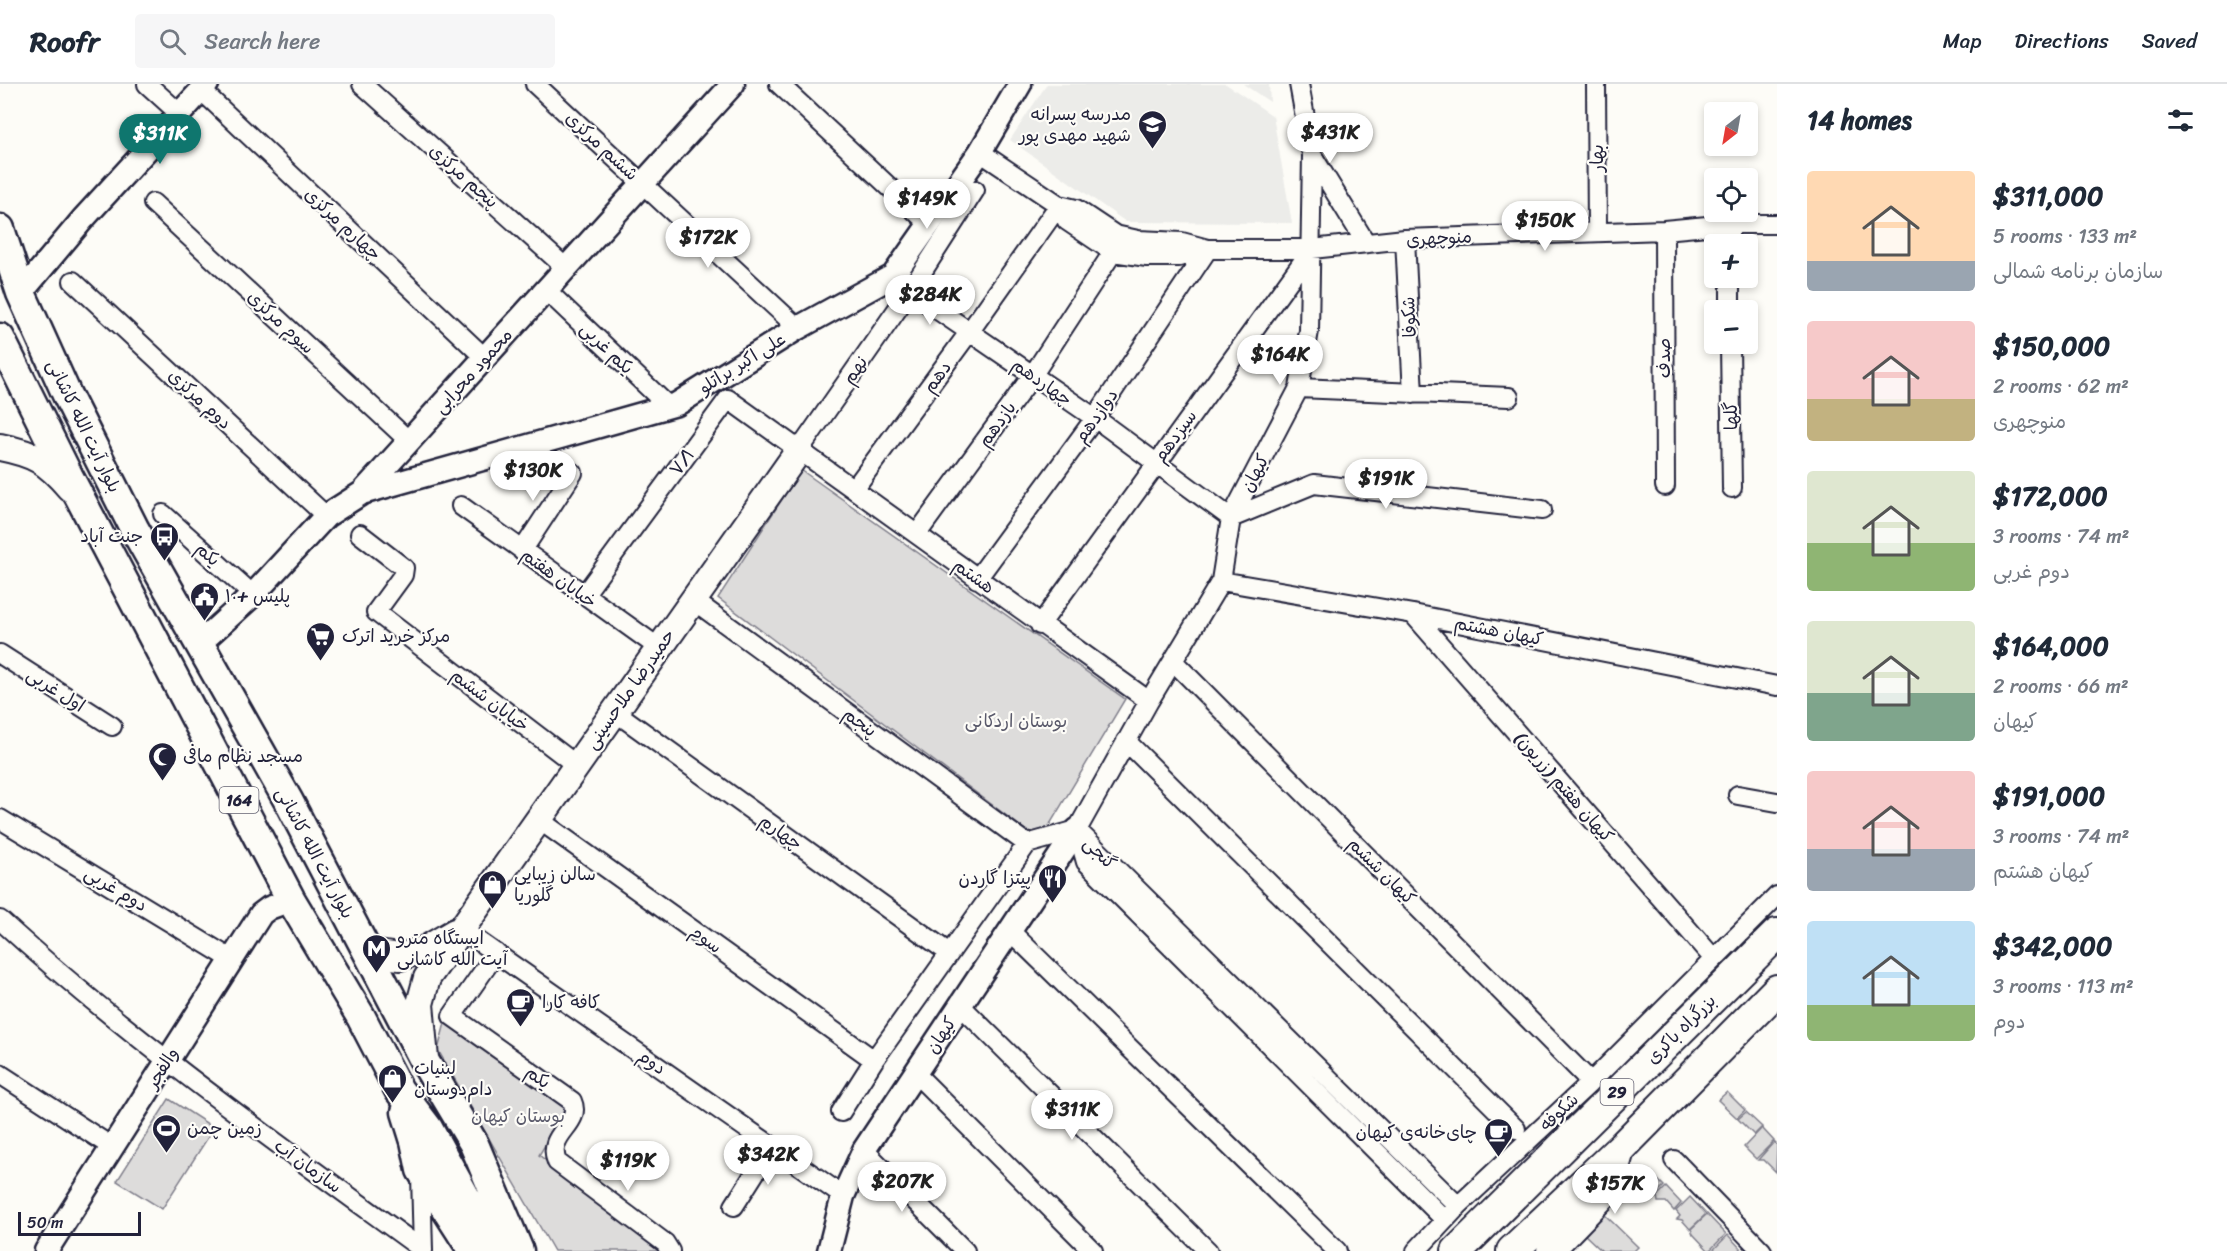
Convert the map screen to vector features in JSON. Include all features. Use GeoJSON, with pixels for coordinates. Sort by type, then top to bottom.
{"type":"FeatureCollection","features":[{"type":"Feature","properties":{"kind":"highway","name":"بزرگراه باکری"},"geometry":{"type":"LineString","coordinates":[[1457,1251],[1777,934]]}},
{"type":"Feature","properties":{"kind":"highway","name":"29"},"geometry":{"type":"LineString","coordinates":[[1512,1251],[1622,1146],[1777,990]]}},
{"type":"Feature","properties":{"kind":"main road","name":"بلوار آیت الله کاشانی"},"geometry":{"type":"LineString","coordinates":[[0,229],[21,293],[68,395],[135,530],[289,802],[425,1062],[474,1144],[519,1251]]}},
{"type":"Feature","properties":{"kind":"main road","name":"بلوار آیت الله کاشانی"},"geometry":{"type":"LineString","coordinates":[[0,338],[98,533],[291,900],[361,1017],[399,1090],[428,1128],[495,1251]]}},
{"type":"Feature","properties":{"kind":"main road"},"geometry":{"type":"LineString","coordinates":[[0,447],[33,456],[53,468],[72,491],[98,533]]}},
{"type":"Feature","properties":{"kind":"main road","name":"حمیدرضا ملاحسینی"},"geometry":{"type":"LineString","coordinates":[[425,1062],[420,1004],[427,978],[460,928],[800,449]]}},
{"type":"Feature","properties":{"kind":"main road"},"geometry":{"type":"LineString","coordinates":[[370,953],[400,957],[426,949],[460,928]]}},
{"type":"Feature","properties":{"kind":"main road"},"geometry":{"type":"LineString","coordinates":[[399,1090],[415,1141],[421,1170],[473,1251]]}},
{"type":"Feature","properties":{"kind":"main road"},"geometry":{"type":"LineString","coordinates":[[474,1144],[538,1251]]}},
{"type":"Feature","properties":{"kind":"main road"},"geometry":{"type":"LineString","coordinates":[[1550,1251],[1610,1189],[1622,1146]]}},
{"type":"Feature","properties":{"kind":"street"},"geometry":{"type":"LineString","coordinates":[[147,84],[180,114]]}},
{"type":"Feature","properties":{"kind":"street","name":"پنجم مرکزی"},"geometry":{"type":"LineString","coordinates":[[362,84],[566,268]]}},
{"type":"Feature","properties":{"kind":"street","name":"ششم مرکزی"},"geometry":{"type":"LineString","coordinates":[[535,84],[643,184]]}},
{"type":"Feature","properties":{"kind":"street","name":"محمود محرابی"},"geometry":{"type":"LineString","coordinates":[[200,643],[253,595],[326,516],[362,493],[733,84]]}},
{"type":"Feature","properties":{"kind":"street"},"geometry":{"type":"LineString","coordinates":[[779,84],[930,225]]}},
{"type":"Feature","properties":{"kind":"street","name":"کیهان"},"geometry":{"type":"LineString","coordinates":[[829,1251],[843,1196],[864,1150],[1077,830],[1149,701],[1221,581],[1231,518],[1299,388],[1309,331],[1312,155],[1299,84]]}},
{"type":"Feature","properties":{"kind":"street","name":"بهار"},"geometry":{"type":"LineString","coordinates":[[1596,84],[1598,232]]}},
{"type":"Feature","properties":{"kind":"street"},"geometry":{"type":"LineString","coordinates":[[21,293],[83,219],[204,87]]}},
{"type":"Feature","properties":{"kind":"street","name":"چهارم مرکزی"},"geometry":{"type":"LineString","coordinates":[[204,87],[485,358]]}},
{"type":"Feature","properties":{"kind":"street","name":"علی اکبر براتلو"},"geometry":{"type":"LineString","coordinates":[[362,493],[677,404],[798,328],[893,276],[980,152],[1011,88]]}},
{"type":"Feature","properties":{"kind":"street","name":"منوچهری"},"geometry":{"type":"LineString","coordinates":[[980,152],[1059,205],[1076,209],[1115,235],[1138,240],[1182,242],[1208,249],[1311,249],[1405,239],[1664,230],[1729,224],[1777,224]]}},
{"type":"Feature","properties":{"kind":"street"},"geometry":{"type":"LineString","coordinates":[[1312,155],[1366,243]]}},
{"type":"Feature","properties":{"kind":"street"},"geometry":{"type":"LineString","coordinates":[[643,184],[798,328]]}},
{"type":"Feature","properties":{"kind":"street","name":"نهم"},"geometry":{"type":"LineString","coordinates":[[800,449],[910,291],[975,190]]}},
{"type":"Feature","properties":{"kind":"street","name":"سوم مرکزی"},"geometry":{"type":"LineString","coordinates":[[153,203],[409,441]]}},
{"type":"Feature","properties":{"kind":"street","name":"منوچهری"},"geometry":{"type":"LineString","coordinates":[[1059,205],[1067,221],[1113,252],[1147,257],[1179,257],[1208,249]]}},
{"type":"Feature","properties":{"kind":"street","name":"دهم"},"geometry":{"type":"LineString","coordinates":[[854,489],[1059,205]]}},
{"type":"Feature","properties":{"kind":"street"},"geometry":{"type":"LineString","coordinates":[[1729,224],[1729,234]]}},
{"type":"Feature","properties":{"kind":"street","name":"صدف"},"geometry":{"type":"LineString","coordinates":[[1664,230],[1665,486]]}},
{"type":"Feature","properties":{"kind":"street","name":"شکوفا"},"geometry":{"type":"LineString","coordinates":[[1405,239],[1413,394]]}},
{"type":"Feature","properties":{"kind":"street","name":"دوازدهم"},"geometry":{"type":"LineString","coordinates":[[977,579],[1095,418],[1208,249]]}},
{"type":"Feature","properties":{"kind":"street","name":"سیزدهم"},"geometry":{"type":"LineString","coordinates":[[1040,625],[1311,249]]}},
{"type":"Feature","properties":{"kind":"street","name":"یازدهم"},"geometry":{"type":"LineString","coordinates":[[917,534],[1032,376],[1113,252]]}},
{"type":"Feature","properties":{"kind":"street","name":"دوم مرکزی"},"geometry":{"type":"LineString","coordinates":[[74,281],[326,516]]}},
{"type":"Feature","properties":{"kind":"street","name":"یکم غربی"},"geometry":{"type":"LineString","coordinates":[[546,290],[668,406]]}},
{"type":"Feature","properties":{"kind":"street","name":"چهاردهم"},"geometry":{"type":"LineString","coordinates":[[910,291],[1095,418],[1231,518]]}},
{"type":"Feature","properties":{"kind":"street","name":"گلها"},"geometry":{"type":"LineString","coordinates":[[1730,354],[1732,488]]}},
{"type":"Feature","properties":{"kind":"street"},"geometry":{"type":"LineString","coordinates":[[1299,388],[1509,397]]}},
{"type":"Feature","properties":{"kind":"street","name":"۷/۱"},"geometry":{"type":"LineString","coordinates":[[584,595],[728,399],[800,449]]}},
{"type":"Feature","properties":{"kind":"street","name":"هشتم"},"geometry":{"type":"LineString","coordinates":[[800,449],[1040,625],[1149,701]]}},
{"type":"Feature","properties":{"kind":"street"},"geometry":{"type":"LineString","coordinates":[[522,551],[573,473]]}},
{"type":"Feature","properties":{"kind":"street"},"geometry":{"type":"LineString","coordinates":[[1231,518],[1314,484],[1542,510]]}},
{"type":"Feature","properties":{"kind":"street","name":"خیابان هفتم"},"geometry":{"type":"LineString","coordinates":[[461,506],[659,648]]}},
{"type":"Feature","properties":{"kind":"street","name":"یکم"},"geometry":{"type":"LineString","coordinates":[[163,514],[253,595]]}},
{"type":"Feature","properties":{"kind":"street","name":"خیابان ششم"},"geometry":{"type":"LineString","coordinates":[[360,534],[404,568],[403,575],[377,607],[376,612],[576,765]]}},
{"type":"Feature","properties":{"kind":"street","name":"کیهان هشتم"},"geometry":{"type":"LineString","coordinates":[[1221,581],[1413,614],[1777,686]]}},
{"type":"Feature","properties":{"kind":"street","name":"پنجم"},"geometry":{"type":"LineString","coordinates":[[693,600],[1027,844]]}},
{"type":"Feature","properties":{"kind":"street","name":"کیهان هفتم (زریون)"},"geometry":{"type":"LineString","coordinates":[[1413,614],[1714,959]]}},
{"type":"Feature","properties":{"kind":"street","name":"اول غربی"},"geometry":{"type":"LineString","coordinates":[[0,654],[112,726]]}},
{"type":"Feature","properties":{"kind":"street","name":"کیهان ششم"},"geometry":{"type":"LineString","coordinates":[[1173,661],[1591,1082]]}},
{"type":"Feature","properties":{"kind":"street","name":"چهارم"},"geometry":{"type":"LineString","coordinates":[[614,711],[949,953]]}},
{"type":"Feature","properties":{"kind":"street"},"geometry":{"type":"LineString","coordinates":[[1126,741],[1516,1129]]}},
{"type":"Feature","properties":{"kind":"street"},"geometry":{"type":"LineString","coordinates":[[1738,795],[1777,802]]}},
{"type":"Feature","properties":{"kind":"street","name":"دوم غربی"},"geometry":{"type":"LineString","coordinates":[[0,819],[231,959]]}},
{"type":"Feature","properties":{"kind":"street","name":"سوم"},"geometry":{"type":"LineString","coordinates":[[538,819],[874,1060]]}},
{"type":"Feature","properties":{"kind":"street"},"geometry":{"type":"LineString","coordinates":[[841,1112],[874,1060],[1027,844],[1077,830]]}},
{"type":"Feature","properties":{"kind":"street","name":"گنجی"},"geometry":{"type":"LineString","coordinates":[[1077,830],[1458,1206]]}},
{"type":"Feature","properties":{"kind":"street","name":"گنجی"},"geometry":{"type":"LineString","coordinates":[[1077,830],[1086,862],[1445,1220]]}},
{"type":"Feature","properties":{"kind":"street","name":"شکوفه"},"geometry":{"type":"LineString","coordinates":[[1416,1251],[1458,1206],[1591,1082],[1777,896]]}},
{"type":"Feature","properties":{"kind":"street","name":"والفجر"},"geometry":{"type":"LineString","coordinates":[[46,1251],[261,914],[269,908],[291,900]]}},
{"type":"Feature","properties":{"kind":"street","name":"سازمان آب"},"geometry":{"type":"LineString","coordinates":[[0,920],[39,956],[166,1062],[423,1251]]}},
{"type":"Feature","properties":{"kind":"street","name":"دوم"},"geometry":{"type":"LineString","coordinates":[[460,928],[843,1196]]}},
{"type":"Feature","properties":{"kind":"street"},"geometry":{"type":"LineString","coordinates":[[1010,931],[1337,1251]]}},
{"type":"Feature","properties":{"kind":"street","name":"یکم"},"geometry":{"type":"LineString","coordinates":[[496,954],[452,1016],[572,1101],[575,1108],[573,1116],[556,1142],[553,1152],[557,1162],[665,1243],[670,1251]]}},
{"type":"Feature","properties":{"kind":"street"},"geometry":{"type":"LineString","coordinates":[[960,1005],[1208,1251]]}},
{"type":"Feature","properties":{"kind":"street"},"geometry":{"type":"LineString","coordinates":[[915,1073],[1093,1251]]}},
{"type":"Feature","properties":{"kind":"street"},"geometry":{"type":"LineString","coordinates":[[0,1074],[112,1147]]}},
{"type":"Feature","properties":{"kind":"street"},"geometry":{"type":"LineString","coordinates":[[734,1206],[772,1146]]}},
{"type":"Feature","properties":{"kind":"street"},"geometry":{"type":"LineString","coordinates":[[864,1150],[965,1251]]}},
{"type":"Feature","properties":{"kind":"street"},"geometry":{"type":"LineString","coordinates":[[1674,1160],[1762,1251]]}},
{"type":"Feature","properties":{"kind":"street"},"geometry":{"type":"LineString","coordinates":[[421,1170],[423,1251]]}},
{"type":"Feature","properties":{"kind":"shaded area","name":"مدرسه پسرانه شهید مهدی پور"},"geometry":{"type":"Polygon","coordinates":[[[1047,84],[1226,84],[1273,116],[1292,223],[1126,222],[1010,140],[1047,84]]]}},
{"type":"Feature","properties":{"kind":"shaded area"},"geometry":{"type":"Polygon","coordinates":[[[1243,84],[1269,84],[1270,102],[1243,84]]]}},
{"type":"Feature","properties":{"kind":"green space","name":"بوستان اردکانی"},"geometry":{"type":"Polygon","coordinates":[[[801,470],[1125,699],[1040,841],[718,598],[801,470]]]}},
{"type":"Feature","properties":{"kind":"green space","name":"بوستان کیهان"},"geometry":{"type":"Polygon","coordinates":[[[446,1019],[568,1107],[539,1155],[660,1251],[554,1251],[438,1050],[446,1019]]]}},
{"type":"Feature","properties":{"kind":"green space"},"geometry":{"type":"Polygon","coordinates":[[[1727,1092],[1745,1110],[1737,1118],[1718,1100],[1727,1092]]]}},
{"type":"Feature","properties":{"kind":"green space","name":"زمین چمن"},"geometry":{"type":"Polygon","coordinates":[[[169,1099],[214,1128],[162,1209],[117,1181],[169,1099]]]}},
{"type":"Feature","properties":{"kind":"green space"},"geometry":{"type":"Polygon","coordinates":[[[1746,1112],[1762,1127],[1754,1135],[1738,1119],[1746,1112]]]}},
{"type":"Feature","properties":{"kind":"green space"},"geometry":{"type":"Polygon","coordinates":[[[1762,1128],[1774,1141],[1756,1159],[1744,1147],[1762,1128]]]}},
{"type":"Feature","properties":{"kind":"green space"},"geometry":{"type":"Polygon","coordinates":[[[1774,1142],[1777,1145],[1776,1172],[1764,1160],[1758,1160],[1774,1142]]]}},
{"type":"Feature","properties":{"kind":"green space"},"geometry":{"type":"Polygon","coordinates":[[[1649,1171],[1664,1186],[1656,1194],[1639,1181],[1649,1171]]]}},
{"type":"Feature","properties":{"kind":"green space"},"geometry":{"type":"Polygon","coordinates":[[[1666,1187],[1681,1203],[1674,1211],[1666,1202],[1658,1202],[1657,1196],[1666,1187]]]}},
{"type":"Feature","properties":{"kind":"green space"},"geometry":{"type":"Polygon","coordinates":[[[1690,1197],[1706,1214],[1690,1229],[1682,1220],[1677,1219],[1680,1216],[1676,1211],[1690,1197]]]}},
{"type":"Feature","properties":{"kind":"green space"},"geometry":{"type":"Polygon","coordinates":[[[1604,1214],[1638,1247],[1634,1251],[1602,1251],[1584,1234],[1604,1214]]]}},
{"type":"Feature","properties":{"kind":"green space"},"geometry":{"type":"Polygon","coordinates":[[[1707,1214],[1726,1234],[1709,1251],[1691,1229],[1707,1214]]]}},
{"type":"Feature","properties":{"kind":"green space"},"geometry":{"type":"Polygon","coordinates":[[[1728,1235],[1743,1251],[1712,1251],[1728,1235]]]}},
{"type":"Feature","properties":{"kind":"place","name":"مدرسه پسرانه شهید مهدی پور"},"geometry":{"type":"Point","coordinates":[1152,150]}},
{"type":"Feature","properties":{"kind":"place","name":"جنت آباد"},"geometry":{"type":"Point","coordinates":[164,562]}},
{"type":"Feature","properties":{"kind":"place","name":"پلیس +۱۰"},"geometry":{"type":"Point","coordinates":[204,622]}},
{"type":"Feature","properties":{"kind":"place","name":"مرکز خرید اترک"},"geometry":{"type":"Point","coordinates":[321,662]}},
{"type":"Feature","properties":{"kind":"place","name":"مسجد نظام مافی"},"geometry":{"type":"Point","coordinates":[162,782]}},
{"type":"Feature","properties":{"kind":"place","name":"پیتزا گاردن"},"geometry":{"type":"Point","coordinates":[1052,904]}},
{"type":"Feature","properties":{"kind":"place","name":"سالن زیبایی گلوريا"},"geometry":{"type":"Point","coordinates":[493,910]}},
{"type":"Feature","properties":{"kind":"place","name":"ایستگاه مترو آیت الله کاشانی"},"geometry":{"type":"Point","coordinates":[376,974]}},
{"type":"Feature","properties":{"kind":"place","name":"کافه کارا"},"geometry":{"type":"Point","coordinates":[521,1028]}},
{"type":"Feature","properties":{"kind":"place","name":"لبنیات دام‌دوستان"},"geometry":{"type":"Point","coordinates":[393,1104]}},
{"type":"Feature","properties":{"kind":"place","name":"زمین چمن"},"geometry":{"type":"Point","coordinates":[166,1154]}},
{"type":"Feature","properties":{"kind":"place","name":"چای‌خانه‌ی کیهان"},"geometry":{"type":"Point","coordinates":[1498,1158]}}]}
